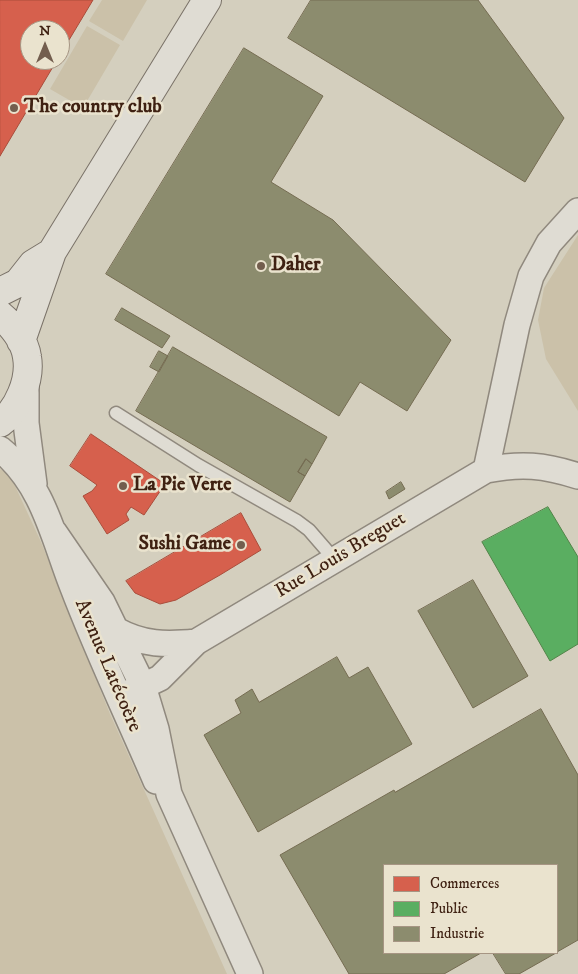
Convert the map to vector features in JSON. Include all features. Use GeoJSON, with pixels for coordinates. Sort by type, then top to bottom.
{"type":"FeatureCollection","features":[{"type":"Feature","properties":{"kind":"main road"},"geometry":{"type":"LineString","coordinates":[[21,341],[52,252],[207,0]]}},
{"type":"Feature","properties":{"kind":"main road"},"geometry":{"type":"LineString","coordinates":[[0,292],[18,283],[33,264],[52,252]]}},
{"type":"Feature","properties":{"kind":"main road"},"geometry":{"type":"LineString","coordinates":[[0,315],[10,324],[21,341],[27,357],[26,381],[18,403],[0,423]]}},
{"type":"Feature","properties":{"kind":"street"},"geometry":{"type":"LineString","coordinates":[[486,470],[517,325],[531,276],[549,244],[578,211]]}},
{"type":"Feature","properties":{"kind":"street","name":"Avenue Latécoère"},"geometry":{"type":"LineString","coordinates":[[26,381],[27,444],[35,489]]}},
{"type":"Feature","properties":{"kind":"street","name":"Avenue Latécoère"},"geometry":{"type":"LineString","coordinates":[[0,449],[12,459],[35,489],[54,532],[72,585],[157,783],[169,794]]}},
{"type":"Feature","properties":{"kind":"street","name":"Rue Louis Breguet"},"geometry":{"type":"LineString","coordinates":[[120,697],[160,678],[196,642],[486,470],[526,465],[544,467],[578,476]]}},
{"type":"Feature","properties":{"kind":"street","name":"Avenue Latécoère"},"geometry":{"type":"LineString","coordinates":[[54,532],[88,578],[143,686],[156,729],[169,794],[250,974]]}},
{"type":"Feature","properties":{"kind":"street","name":"Rue Louis Breguet"},"geometry":{"type":"LineString","coordinates":[[116,630],[127,636],[154,644],[196,642]]}},
{"type":"Feature","properties":{"kind":"lane"},"geometry":{"type":"LineString","coordinates":[[116,413],[198,465],[297,521],[309,530],[335,560]]}},
{"type":"Feature","properties":{"kind":"shaded area"},"geometry":{"type":"Polygon","coordinates":[[[102,0],[147,0],[123,41],[89,21],[102,0]]]}},
{"type":"Feature","properties":{"kind":"shaded area"},"geometry":{"type":"Polygon","coordinates":[[[87,26],[120,45],[83,108],[50,89],[61,70],[70,70],[70,55],[87,26]]]}},
{"type":"Feature","properties":{"kind":"shaded area"},"geometry":{"type":"Polygon","coordinates":[[[578,235],[578,411],[546,359],[538,320],[544,288],[578,235]]]}},
{"type":"Feature","properties":{"kind":"shaded area"},"geometry":{"type":"Polygon","coordinates":[[[0,469],[10,475],[41,542],[110,714],[227,974],[0,974],[0,469]]]}},
{"type":"Feature","properties":{"kind":"building: Commerces","name":"The country club"},"geometry":{"type":"Polygon","coordinates":[[[0,0],[93,0],[70,38],[70,20],[20,20],[20,70],[51,70],[0,156],[0,0]]]}},
{"type":"Feature","properties":{"kind":"building: Commerces"},"geometry":{"type":"Polygon","coordinates":[[[91,434],[165,484],[144,515],[131,507],[126,514],[129,520],[107,534],[83,496],[92,491],[97,485],[70,466],[91,434]]]}},
{"type":"Feature","properties":{"kind":"building: Commerces"},"geometry":{"type":"Polygon","coordinates":[[[241,513],[261,550],[220,575],[176,600],[160,604],[135,593],[126,581],[241,513]]]}},
{"type":"Feature","properties":{"kind":"building: Public"},"geometry":{"type":"Polygon","coordinates":[[[548,507],[578,557],[578,644],[550,661],[482,542],[548,507]]]}},
{"type":"Feature","properties":{"kind":"building: Industrie"},"geometry":{"type":"Polygon","coordinates":[[[311,0],[478,0],[564,118],[525,182],[288,38],[311,0]]]}},
{"type":"Feature","properties":{"kind":"building: Industrie"},"geometry":{"type":"Polygon","coordinates":[[[244,48],[323,96],[271,182],[333,220],[451,340],[407,411],[360,382],[339,416],[106,274],[244,48]]]}},
{"type":"Feature","properties":{"kind":"building: Industrie"},"geometry":{"type":"Polygon","coordinates":[[[122,308],[170,336],[162,348],[115,320],[122,308]]]}},
{"type":"Feature","properties":{"kind":"building: Industrie"},"geometry":{"type":"Polygon","coordinates":[[[173,347],[327,437],[312,464],[306,459],[298,472],[305,476],[290,502],[136,411],[173,347]]]}},
{"type":"Feature","properties":{"kind":"building: Industrie"},"geometry":{"type":"Polygon","coordinates":[[[159,351],[168,356],[159,372],[150,367],[159,351]]]}},
{"type":"Feature","properties":{"kind":"building: Industrie"},"geometry":{"type":"Polygon","coordinates":[[[306,459],[312,464],[305,476],[298,472],[306,459]]]}},
{"type":"Feature","properties":{"kind":"building: Industrie"},"geometry":{"type":"Polygon","coordinates":[[[401,482],[405,489],[389,499],[386,492],[401,482]]]}},
{"type":"Feature","properties":{"kind":"building: Industrie"},"geometry":{"type":"Polygon","coordinates":[[[473,580],[528,676],[473,708],[418,611],[473,580]]]}},
{"type":"Feature","properties":{"kind":"building: Industrie"},"geometry":{"type":"Polygon","coordinates":[[[337,657],[349,678],[368,667],[412,744],[258,832],[204,735],[241,713],[235,700],[252,689],[259,702],[337,657]]]}},
{"type":"Feature","properties":{"kind":"building: Industrie"},"geometry":{"type":"Polygon","coordinates":[[[541,709],[578,775],[578,940],[558,951],[558,864],[383,864],[383,954],[479,954],[444,974],[349,974],[280,855],[394,790],[395,792],[541,709]]]}},
{"type":"Feature","properties":{"kind":"building: Industrie"},"geometry":{"type":"Polygon","coordinates":[[[494,954],[554,954],[519,974],[506,974],[494,954]]]}},
{"type":"Feature","properties":{"kind":"place","name":"The country club"},"geometry":{"type":"Point","coordinates":[14,108]}},
{"type":"Feature","properties":{"kind":"place","name":"Daher"},"geometry":{"type":"Point","coordinates":[261,266]}},
{"type":"Feature","properties":{"kind":"place","name":"La Pie Verte"},"geometry":{"type":"Point","coordinates":[123,486]}},
{"type":"Feature","properties":{"kind":"place","name":"Sushi Game"},"geometry":{"type":"Point","coordinates":[241,545]}}]}
